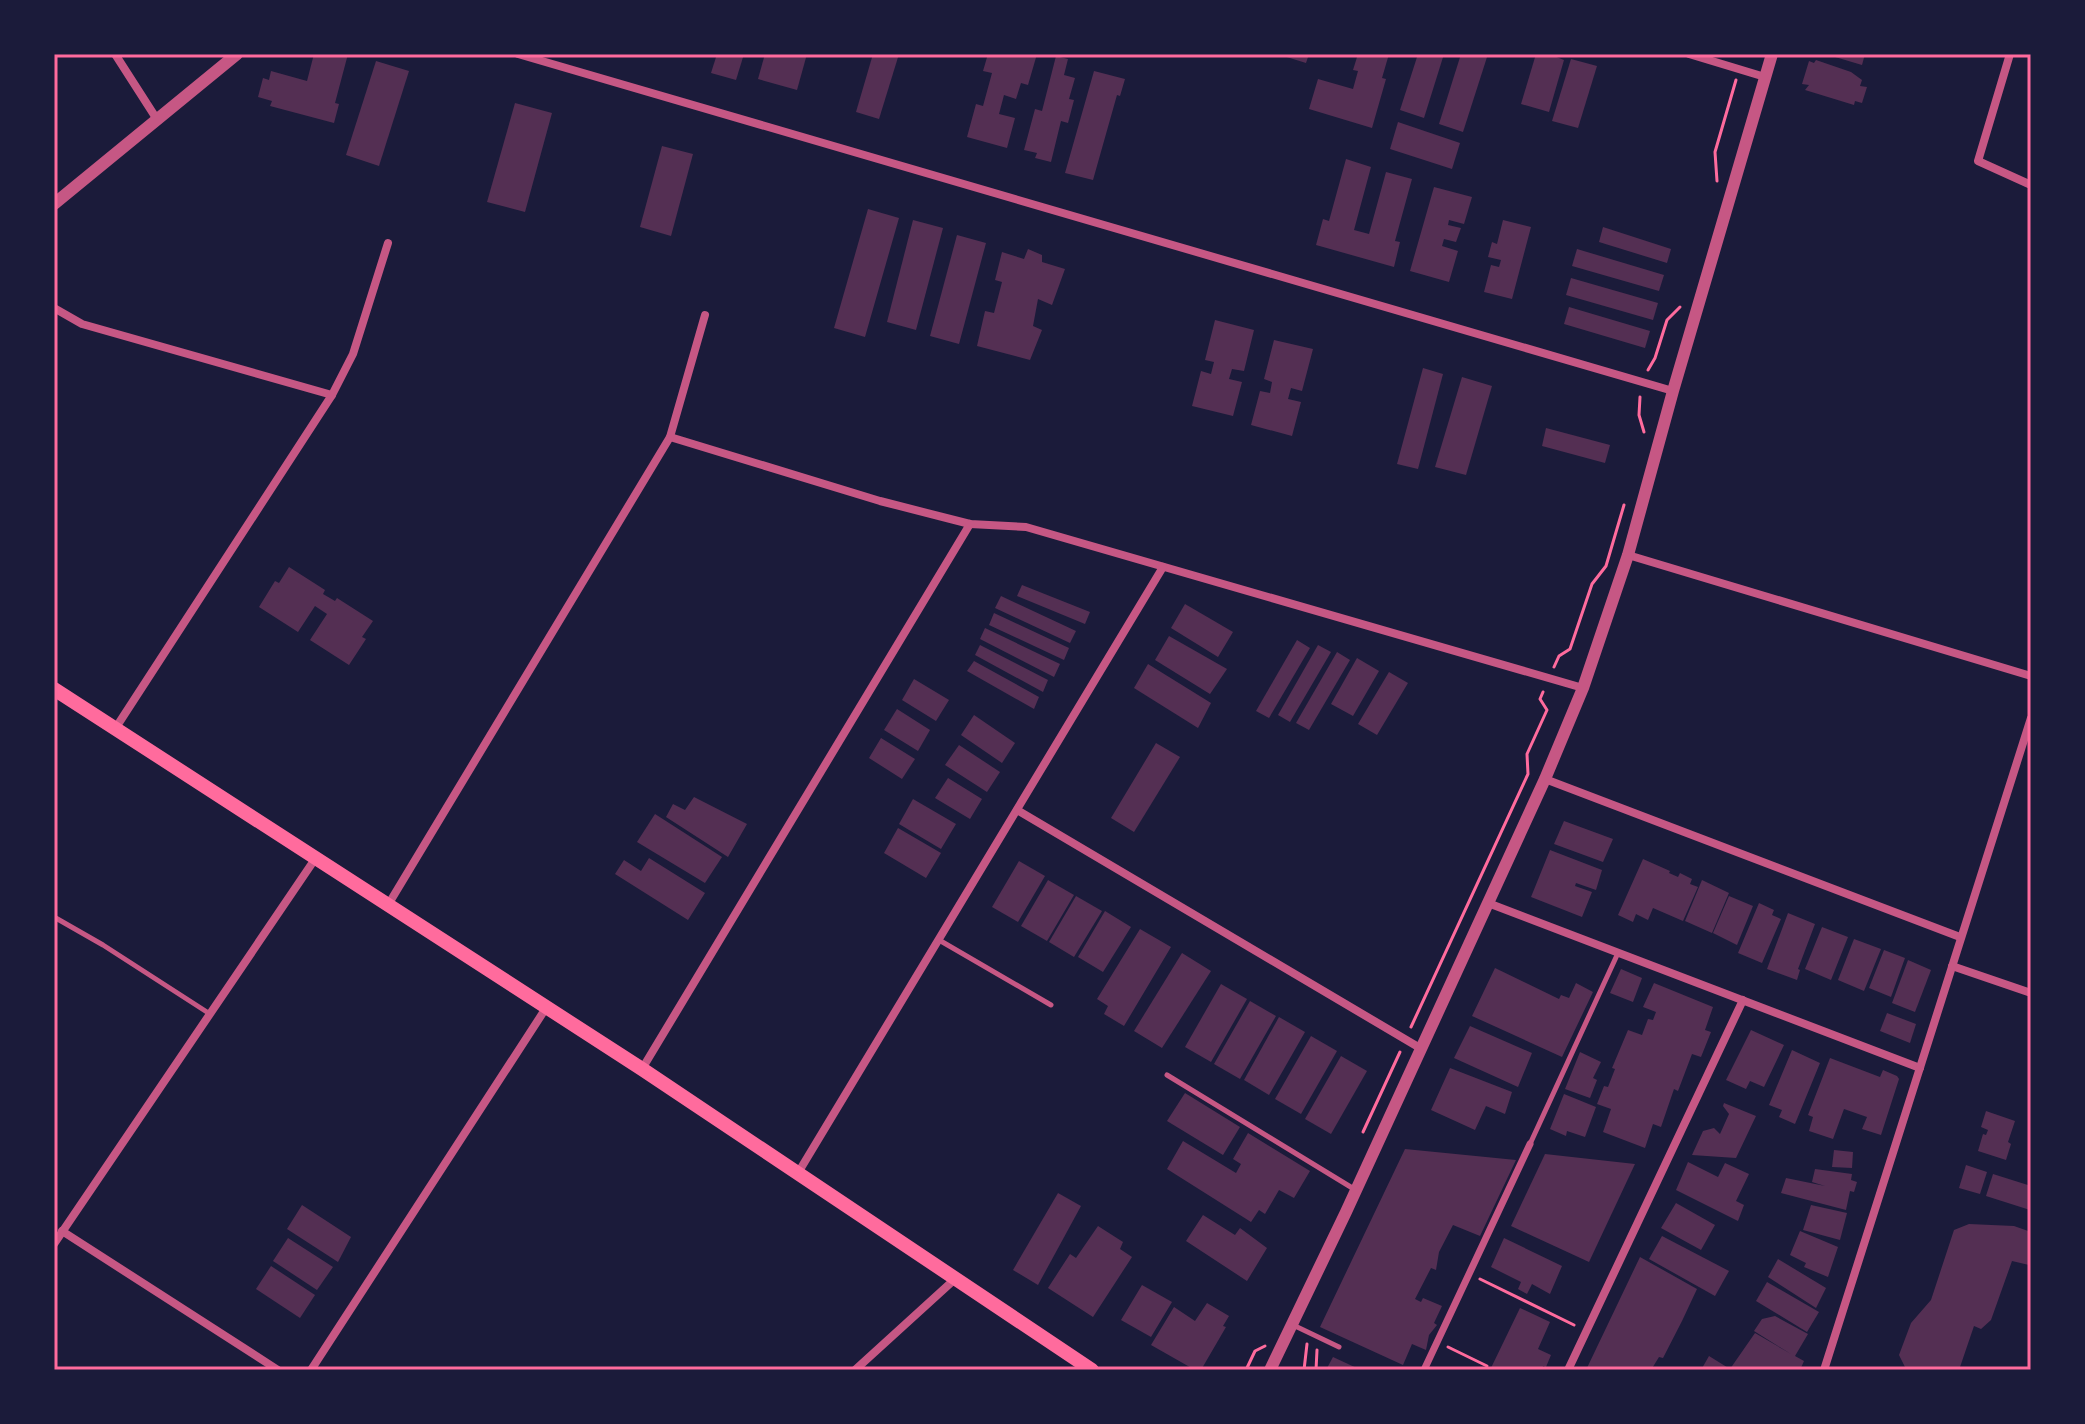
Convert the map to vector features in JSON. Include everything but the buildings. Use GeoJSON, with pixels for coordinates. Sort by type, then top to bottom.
{"type":"FeatureCollection","features":[{"type":"Feature","properties":{"kind":"main road"},"geometry":{"type":"LineString","coordinates":[[54,689],[642,1069],[1092,1370]]}},
{"type":"Feature","properties":{"kind":"street"},"geometry":{"type":"LineString","coordinates":[[115,54],[158,121]]}},
{"type":"Feature","properties":{"kind":"street"},"geometry":{"type":"LineString","coordinates":[[54,204],[237,54]]}},
{"type":"Feature","properties":{"kind":"street"},"geometry":{"type":"LineString","coordinates":[[518,54],[1673,391]]}},
{"type":"Feature","properties":{"kind":"street"},"geometry":{"type":"LineString","coordinates":[[1689,54],[1765,77]]}},
{"type":"Feature","properties":{"kind":"street"},"geometry":{"type":"LineString","coordinates":[[1270,1370],[1545,779],[1583,688],[1628,555],[1772,54]]}},
{"type":"Feature","properties":{"kind":"street"},"geometry":{"type":"LineString","coordinates":[[2010,54],[1978,161],[2031,185]]}},
{"type":"Feature","properties":{"kind":"street"},"geometry":{"type":"LineString","coordinates":[[115,729],[332,395],[353,354],[388,243]]}},
{"type":"Feature","properties":{"kind":"street"},"geometry":{"type":"LineString","coordinates":[[54,308],[82,324],[332,395]]}},
{"type":"Feature","properties":{"kind":"street"},"geometry":{"type":"LineString","coordinates":[[388,905],[670,437],[705,315]]}},
{"type":"Feature","properties":{"kind":"street"},"geometry":{"type":"LineString","coordinates":[[670,437],[880,501],[970,524],[1026,527],[1583,688]]}},
{"type":"Feature","properties":{"kind":"street"},"geometry":{"type":"LineString","coordinates":[[642,1069],[970,524]]}},
{"type":"Feature","properties":{"kind":"street"},"geometry":{"type":"LineString","coordinates":[[1628,555],[2031,676]]}},
{"type":"Feature","properties":{"kind":"street"},"geometry":{"type":"LineString","coordinates":[[798,1173],[1163,567]]}},
{"type":"Feature","properties":{"kind":"street"},"geometry":{"type":"LineString","coordinates":[[1824,1370],[2031,718]]}},
{"type":"Feature","properties":{"kind":"street"},"geometry":{"type":"LineString","coordinates":[[1545,779],[1960,937]]}},
{"type":"Feature","properties":{"kind":"street"},"geometry":{"type":"LineString","coordinates":[[1017,810],[1420,1048]]}},
{"type":"Feature","properties":{"kind":"street"},"geometry":{"type":"LineString","coordinates":[[54,1244],[315,859]]}},
{"type":"Feature","properties":{"kind":"street"},"geometry":{"type":"LineString","coordinates":[[1488,903],[1920,1068]]}},
{"type":"Feature","properties":{"kind":"street"},"geometry":{"type":"LineString","coordinates":[[1952,966],[2031,993]]}},
{"type":"Feature","properties":{"kind":"street"},"geometry":{"type":"LineString","coordinates":[[1568,1370],[1743,1000]]}},
{"type":"Feature","properties":{"kind":"street"},"geometry":{"type":"LineString","coordinates":[[311,1370],[546,1008]]}},
{"type":"Feature","properties":{"kind":"street"},"geometry":{"type":"LineString","coordinates":[[1424,1370],[1530,1144]]}},
{"type":"Feature","properties":{"kind":"street"},"geometry":{"type":"LineString","coordinates":[[62,1231],[278,1370]]}},
{"type":"Feature","properties":{"kind":"street"},"geometry":{"type":"LineString","coordinates":[[855,1370],[955,1279]]}},
{"type":"Feature","properties":{"kind":"lane"},"geometry":{"type":"LineString","coordinates":[[54,917],[211,1014]]}},
{"type":"Feature","properties":{"kind":"lane"},"geometry":{"type":"LineString","coordinates":[[939,940],[1051,1005]]}},
{"type":"Feature","properties":{"kind":"lane"},"geometry":{"type":"LineString","coordinates":[[1530,1144],[1618,953]]}},
{"type":"Feature","properties":{"kind":"lane"},"geometry":{"type":"LineString","coordinates":[[1167,1075],[1356,1190]]}},
{"type":"Feature","properties":{"kind":"lane"},"geometry":{"type":"LineString","coordinates":[[1292,1325],[1339,1347]]}},
{"type":"Feature","properties":{"kind":"path"},"geometry":{"type":"LineString","coordinates":[[1714,194],[1718,180],[1715,152],[1736,82]]}},
{"type":"Feature","properties":{"kind":"path"},"geometry":{"type":"LineString","coordinates":[[1648,371],[1667,320],[1679,310],[1683,295]]}},
{"type":"Feature","properties":{"kind":"path"},"geometry":{"type":"LineString","coordinates":[[1642,392],[1639,415],[1645,433]]}},
{"type":"Feature","properties":{"kind":"path"},"geometry":{"type":"LineString","coordinates":[[1559,656],[1570,649],[1592,584],[1606,566],[1627,492]]}},
{"type":"Feature","properties":{"kind":"path"},"geometry":{"type":"LineString","coordinates":[[1413,1024],[1528,774],[1527,754],[1547,710],[1540,699]]}},
{"type":"Feature","properties":{"kind":"path"},"geometry":{"type":"LineString","coordinates":[[1360,1139],[1397,1058]]}},
{"type":"Feature","properties":{"kind":"path"},"geometry":{"type":"LineString","coordinates":[[1469,1274],[1586,1331]]}},
{"type":"Feature","properties":{"kind":"path"},"geometry":{"type":"LineString","coordinates":[[1316,1370],[1317,1349],[1322,1339]]}},
{"type":"Feature","properties":{"kind":"path"},"geometry":{"type":"LineString","coordinates":[[1438,1342],[1487,1366]]}},
{"type":"Feature","properties":{"kind":"path"},"geometry":{"type":"LineString","coordinates":[[1304,1370],[1307,1344]]}},
{"type":"Feature","properties":{"kind":"path"},"geometry":{"type":"LineString","coordinates":[[1246,1370],[1255,1351]]}}]}
